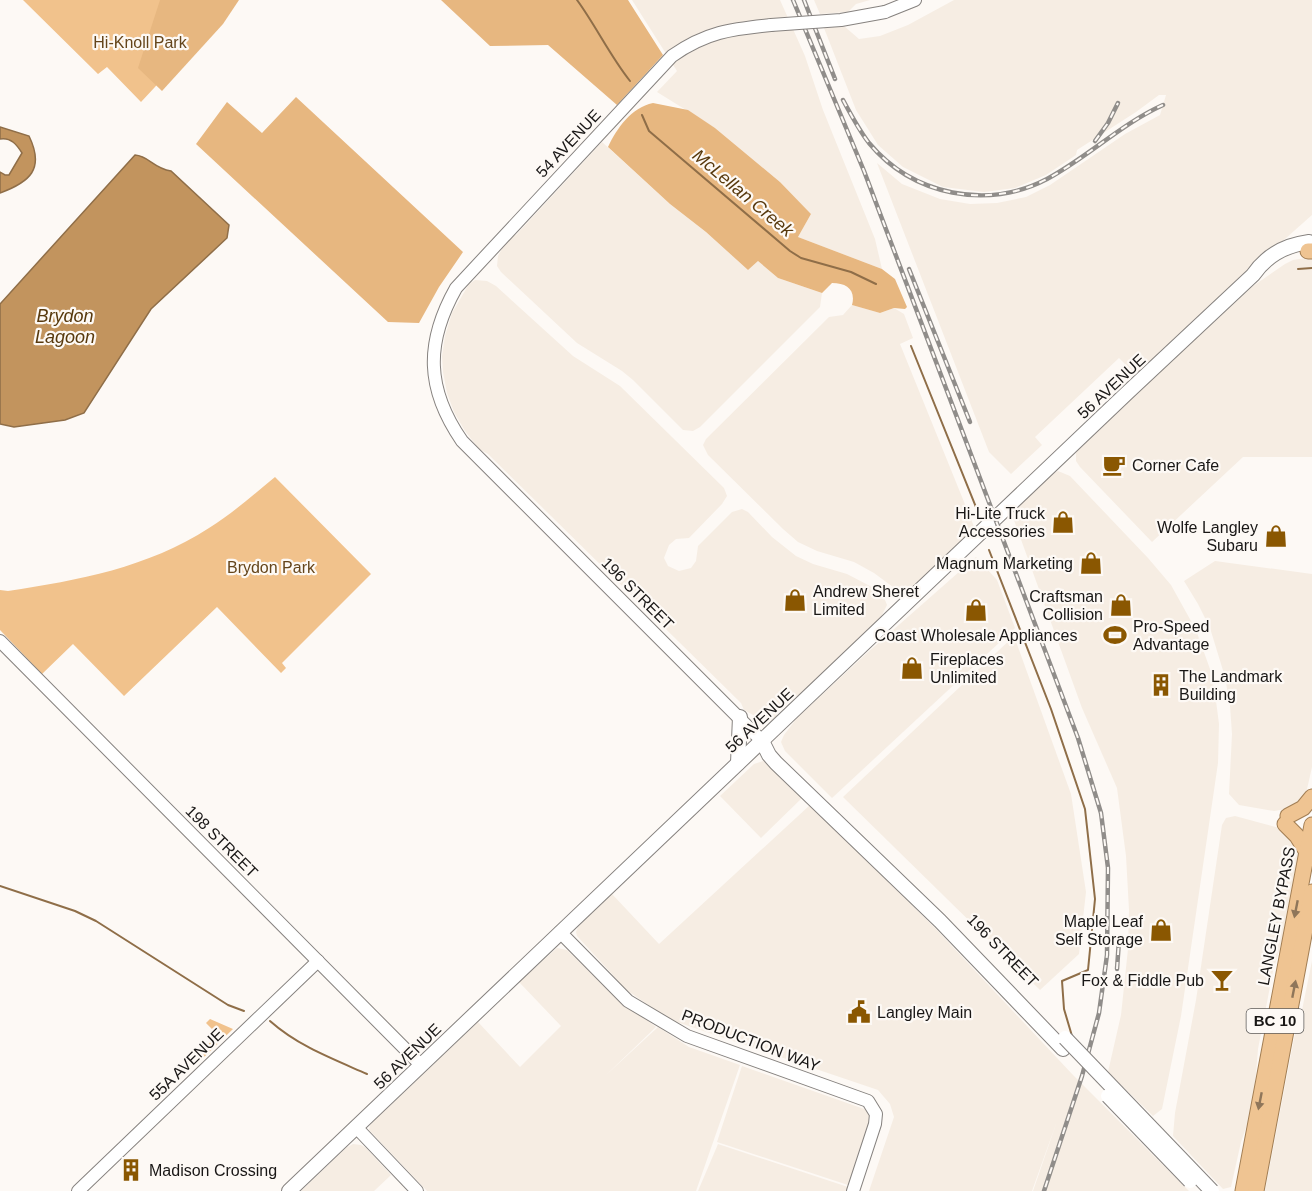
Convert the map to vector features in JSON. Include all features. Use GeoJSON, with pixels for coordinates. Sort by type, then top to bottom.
{"type":"FeatureCollection","features":[{"type":"Feature","properties":{"kind":"highway"},"geometry":{"type":"LineString","coordinates":[[1306,852],[1286,820],[1303,808],[1312,797]]}},
{"type":"Feature","properties":{"kind":"highway","name":"LANGLEY BYPASS"},"geometry":{"type":"LineString","coordinates":[[1243,1191],[1312,825]]}},
{"type":"Feature","properties":{"kind":"highway","name":"LANGLEY BYPASS"},"geometry":{"type":"LineString","coordinates":[[1256,1191],[1312,892]]}},
{"type":"Feature","properties":{"kind":"main road","name":"56 AVENUE"},"geometry":{"type":"LineString","coordinates":[[289,1191],[1253,275],[1310,246]]}},
{"type":"Feature","properties":{"kind":"main road"},"geometry":{"type":"LineString","coordinates":[[738,763],[740,717]]}},
{"type":"Feature","properties":{"kind":"main road","name":"196 STREET"},"geometry":{"type":"LineString","coordinates":[[762,741],[776,763],[940,921],[1212,1191]]}},
{"type":"Feature","properties":{"kind":"main road","name":"196 STREET"},"geometry":{"type":"LineString","coordinates":[[1064,1044],[1199,1191]]}},
{"type":"Feature","properties":{"kind":"street","name":"54 AVENUE"},"geometry":{"type":"LineString","coordinates":[[490,470],[462,441],[452,425],[438,391],[434,373],[437,328],[456,288],[672,56],[689,44],[715,33],[735,28],[841,20],[885,12],[915,0]]}},
{"type":"Feature","properties":{"kind":"street","name":"196 STREET"},"geometry":{"type":"LineString","coordinates":[[490,470],[762,741]]}},
{"type":"Feature","properties":{"kind":"street","name":"198 STREET"},"geometry":{"type":"LineString","coordinates":[[0,641],[421,1065]]}},
{"type":"Feature","properties":{"kind":"street","name":"PRODUCTION WAY"},"geometry":{"type":"LineString","coordinates":[[560,932],[628,1001],[670,1027],[687,1036],[868,1101],[876,1114],[875,1124],[853,1191]]}},
{"type":"Feature","properties":{"kind":"street","name":"55A AVENUE"},"geometry":{"type":"LineString","coordinates":[[78,1191],[318,961]]}},
{"type":"Feature","properties":{"kind":"street"},"geometry":{"type":"LineString","coordinates":[[356,1127],[417,1191]]}},
{"type":"Feature","properties":{"kind":"shaded area"},"geometry":{"type":"Polygon","coordinates":[[[160,0],[239,0],[223,24],[162,91],[138,68],[160,0]]]}},
{"type":"Feature","properties":{"kind":"shaded area"},"geometry":{"type":"Polygon","coordinates":[[[441,0],[628,0],[663,55],[617,105],[548,45],[490,46],[441,0]]]}},
{"type":"Feature","properties":{"kind":"shaded area"},"geometry":{"type":"Polygon","coordinates":[[[632,0],[780,0],[805,56],[823,110],[875,239],[882,269],[798,237],[811,214],[780,182],[715,128],[657,92],[677,71],[632,0]]]}},
{"type":"Feature","properties":{"kind":"shaded area"},"geometry":{"type":"Polygon","coordinates":[[[814,0],[870,0],[856,4],[848,12],[820,14],[814,0]]]}},
{"type":"Feature","properties":{"kind":"shaded area"},"geometry":{"type":"Polygon","coordinates":[[[954,0],[1312,0],[1312,215],[1137,376],[1119,358],[1035,437],[1042,445],[1011,474],[989,452],[877,163],[902,184],[940,199],[970,204],[997,203],[1026,197],[1050,185],[1125,134],[1160,115],[1166,95],[1159,95],[1077,150],[1076,155],[1046,175],[1015,188],[984,192],[943,187],[903,167],[878,145],[856,110],[824,28],[844,26],[859,39],[880,36],[908,25],[954,0]]]}},
{"type":"Feature","properties":{"kind":"shaded area"},"geometry":{"type":"Polygon","coordinates":[[[296,97],[463,252],[439,287],[419,323],[388,322],[196,144],[227,102],[262,133],[296,97]]]}},
{"type":"Feature","properties":{"kind":"shaded area"},"geometry":{"type":"Polygon","coordinates":[[[653,103],[688,110],[715,128],[780,182],[811,214],[798,237],[882,269],[895,279],[907,307],[905,309],[894,308],[880,313],[852,305],[853,295],[849,288],[842,284],[832,283],[822,293],[778,278],[758,261],[748,270],[706,232],[670,204],[608,147],[631,114],[653,103]]]}},
{"type":"Feature","properties":{"kind":"shaded area"},"geometry":{"type":"Polygon","coordinates":[[[602,142],[748,270],[758,261],[778,278],[822,293],[820,307],[700,427],[693,431],[683,430],[633,380],[577,343],[497,266],[498,256],[505,243],[516,235],[602,142]]]}},
{"type":"Feature","properties":{"kind":"shaded area"},"geometry":{"type":"Polygon","coordinates":[[[1312,257],[1312,457],[1243,457],[1152,542],[1080,467],[1076,461],[1076,453],[1081,445],[1253,286],[1293,260],[1312,257]]]}},
{"type":"Feature","properties":{"kind":"shaded area"},"geometry":{"type":"Polygon","coordinates":[[[475,280],[487,281],[496,286],[573,356],[620,386],[724,488],[727,496],[722,504],[689,538],[676,539],[669,545],[664,558],[668,566],[679,571],[691,568],[696,561],[698,546],[732,512],[742,509],[796,556],[813,564],[847,574],[883,595],[887,605],[880,619],[801,694],[794,697],[780,710],[775,718],[770,721],[762,720],[744,710],[741,703],[488,454],[479,449],[465,431],[454,412],[447,393],[442,356],[452,313],[469,284],[475,280]]]}},
{"type":"Feature","properties":{"kind":"shaded area"},"geometry":{"type":"Polygon","coordinates":[[[852,305],[880,313],[894,308],[904,314],[913,338],[900,344],[975,529],[913,587],[905,591],[897,590],[854,562],[817,551],[798,542],[708,455],[703,445],[706,439],[829,317],[843,315],[852,305]]]}},
{"type":"Feature","properties":{"kind":"shaded area"},"geometry":{"type":"Polygon","coordinates":[[[1058,471],[1070,476],[1171,585],[1196,630],[1210,669],[1215,693],[1219,724],[1218,763],[1181,1016],[1162,1109],[1153,1116],[1108,1072],[1121,1015],[1128,949],[1129,910],[1126,856],[1117,788],[1082,708],[1011,512],[1050,475],[1058,471]]]}},
{"type":"Feature","properties":{"kind":"shaded area"},"geometry":{"type":"Polygon","coordinates":[[[976,557],[997,580],[1015,628],[832,798],[785,751],[781,742],[784,735],[797,718],[867,653],[976,557]]]}},
{"type":"Feature","properties":{"kind":"shaded area"},"geometry":{"type":"Polygon","coordinates":[[[1215,561],[1312,574],[1312,767],[1305,798],[1287,809],[1274,811],[1239,805],[1229,794],[1232,734],[1225,677],[1210,628],[1184,581],[1215,561]]]}},
{"type":"Feature","properties":{"kind":"shaded area"},"geometry":{"type":"Polygon","coordinates":[[[1014,636],[1071,794],[1086,892],[1079,954],[1040,990],[843,797],[1014,636]]]}},
{"type":"Feature","properties":{"kind":"shaded area"},"geometry":{"type":"Polygon","coordinates":[[[763,761],[768,763],[803,797],[761,838],[720,796],[754,764],[763,761]]]}},
{"type":"Feature","properties":{"kind":"shaded area"},"geometry":{"type":"Polygon","coordinates":[[[810,805],[936,929],[1073,1075],[1189,1191],[1033,1191],[1057,1121],[1032,1191],[869,1191],[894,1117],[890,1104],[878,1090],[668,1019],[621,986],[577,936],[578,927],[612,894],[659,944],[810,805]]]}},
{"type":"Feature","properties":{"kind":"shaded area"},"geometry":{"type":"Polygon","coordinates":[[[1235,816],[1283,829],[1297,848],[1298,857],[1258,1049],[1249,1119],[1241,1142],[1231,1187],[1223,1189],[1173,1136],[1222,825],[1226,818],[1235,816]]]}},
{"type":"Feature","properties":{"kind":"shaded area"},"geometry":{"type":"Polygon","coordinates":[[[557,948],[567,950],[609,991],[656,1027],[605,1076],[658,1027],[689,1047],[740,1065],[696,1191],[427,1191],[369,1130],[370,1125],[478,1022],[520,1067],[561,1026],[519,982],[557,948]]]}},
{"type":"Feature","properties":{"kind":"shaded area"},"geometry":{"type":"Polygon","coordinates":[[[1312,961],[1312,1191],[1265,1191],[1296,1028],[1301,1015],[1312,961]]]}},
{"type":"Feature","properties":{"kind":"shaded area"},"geometry":{"type":"Polygon","coordinates":[[[742,1066],[867,1110],[871,1117],[848,1185],[717,1142],[742,1066]]]}},
{"type":"Feature","properties":{"kind":"shaded area"},"geometry":{"type":"Polygon","coordinates":[[[353,1144],[366,1148],[391,1175],[374,1191],[301,1191],[346,1148],[353,1144]]]}},
{"type":"Feature","properties":{"kind":"shaded area"},"geometry":{"type":"Polygon","coordinates":[[[718,1144],[848,1187],[846,1191],[698,1191],[718,1144]]]}},
{"type":"Feature","properties":{"kind":"green space","name":"Hi-Knoll Park"},"geometry":{"type":"Polygon","coordinates":[[[23,0],[236,0],[141,102],[107,67],[98,74],[23,0]]]}},
{"type":"Feature","properties":{"kind":"green space","name":"Brydon Park"},"geometry":{"type":"Polygon","coordinates":[[[275,477],[371,574],[282,663],[286,668],[281,673],[217,607],[124,696],[73,644],[42,674],[0,630],[0,590],[8,591],[61,582],[137,563],[185,542],[218,522],[275,477]]]}},
{"type":"Feature","properties":{"kind":"green space"},"geometry":{"type":"Polygon","coordinates":[[[210,1019],[233,1029],[200,1061],[194,1062],[185,1057],[192,1052],[199,1053],[218,1035],[206,1023],[210,1019]]]}},
{"type":"Feature","properties":{"kind":"water"},"geometry":{"type":"Polygon","coordinates":[[[0,127],[29,136],[34,147],[35,166],[27,179],[0,193],[0,172],[9,175],[22,153],[10,140],[0,139],[0,127]]]}},
{"type":"Feature","properties":{"kind":"water","name":"Brydon Lagoon"},"geometry":{"type":"Polygon","coordinates":[[[135,155],[171,171],[229,225],[227,238],[151,309],[84,413],[65,420],[14,427],[0,424],[0,304],[135,155]]]}},
{"type":"Feature","properties":{"kind":"waterway","name":"McLellan Creek"},"geometry":{"type":"LineString","coordinates":[[577,0],[630,81]]}},
{"type":"Feature","properties":{"kind":"waterway","name":"McLellan Creek"},"geometry":{"type":"LineString","coordinates":[[642,115],[649,131],[790,251],[801,258],[851,272],[876,284]]}},
{"type":"Feature","properties":{"kind":"waterway"},"geometry":{"type":"LineString","coordinates":[[1298,269],[1312,268]]}},
{"type":"Feature","properties":{"kind":"waterway"},"geometry":{"type":"LineString","coordinates":[[911,346],[982,522]]}},
{"type":"Feature","properties":{"kind":"waterway"},"geometry":{"type":"LineString","coordinates":[[989,550],[1051,709],[1085,809],[1095,899],[1088,970],[1062,981],[1064,1009],[1072,1036]]}},
{"type":"Feature","properties":{"kind":"waterway"},"geometry":{"type":"LineString","coordinates":[[0,886],[75,911],[96,921],[228,1005],[244,1011]]}},
{"type":"Feature","properties":{"kind":"waterway"},"geometry":{"type":"LineString","coordinates":[[270,1021],[304,1045],[367,1074]]}},
{"type":"Feature","properties":{"kind":"railway"},"geometry":{"type":"LineString","coordinates":[[793,0],[864,171],[1078,738],[1101,813],[1108,868],[1107,955],[1099,1013],[1082,1076],[1044,1191]]}},
{"type":"Feature","properties":{"kind":"railway"},"geometry":{"type":"LineString","coordinates":[[804,0],[835,79]]}},
{"type":"Feature","properties":{"kind":"railway"},"geometry":{"type":"LineString","coordinates":[[843,100],[865,138],[887,161],[907,175],[929,186],[976,195],[1000,194],[1024,189],[1047,179],[1077,161],[1133,121],[1163,105]]}},
{"type":"Feature","properties":{"kind":"railway"},"geometry":{"type":"LineString","coordinates":[[1095,141],[1108,123],[1118,103]]}},
{"type":"Feature","properties":{"kind":"railway"},"geometry":{"type":"LineString","coordinates":[[909,269],[970,422]]}},
{"type":"Feature","properties":{"kind":"railway"},"geometry":{"type":"LineString","coordinates":[[1117,969],[1119,940]]}},
{"type":"Feature","properties":{"kind":"place","name":"Corner Cafe"},"geometry":{"type":"Point","coordinates":[1114,465]}},
{"type":"Feature","properties":{"kind":"place","name":"Hi-Lite Truck Accessories"},"geometry":{"type":"Point","coordinates":[1063,522]}},
{"type":"Feature","properties":{"kind":"place","name":"Wolfe Langley Subaru"},"geometry":{"type":"Point","coordinates":[1276,536]}},
{"type":"Feature","properties":{"kind":"place","name":"Magnum Marketing"},"geometry":{"type":"Point","coordinates":[1091,563]}},
{"type":"Feature","properties":{"kind":"place","name":"Andrew Sheret Limited"},"geometry":{"type":"Point","coordinates":[795,600]}},
{"type":"Feature","properties":{"kind":"place","name":"Craftsman Collision"},"geometry":{"type":"Point","coordinates":[1121,605]}},
{"type":"Feature","properties":{"kind":"place","name":"Coast Wholesale Appliances"},"geometry":{"type":"Point","coordinates":[976,610]}},
{"type":"Feature","properties":{"kind":"place","name":"Pro-Speed Advantage"},"geometry":{"type":"Point","coordinates":[1115,635]}},
{"type":"Feature","properties":{"kind":"place","name":"Fireplaces Unlimited"},"geometry":{"type":"Point","coordinates":[912,668]}},
{"type":"Feature","properties":{"kind":"place","name":"The Landmark Building"},"geometry":{"type":"Point","coordinates":[1161,685]}},
{"type":"Feature","properties":{"kind":"place","name":"Maple Leaf Self Storage"},"geometry":{"type":"Point","coordinates":[1161,930]}},
{"type":"Feature","properties":{"kind":"place","name":"Fox & Fiddle Pub"},"geometry":{"type":"Point","coordinates":[1222,980]}},
{"type":"Feature","properties":{"kind":"place","name":"Langley Main"},"geometry":{"type":"Point","coordinates":[859,1012]}},
{"type":"Feature","properties":{"kind":"place","name":"Madison Crossing"},"geometry":{"type":"Point","coordinates":[131,1170]}}]}
